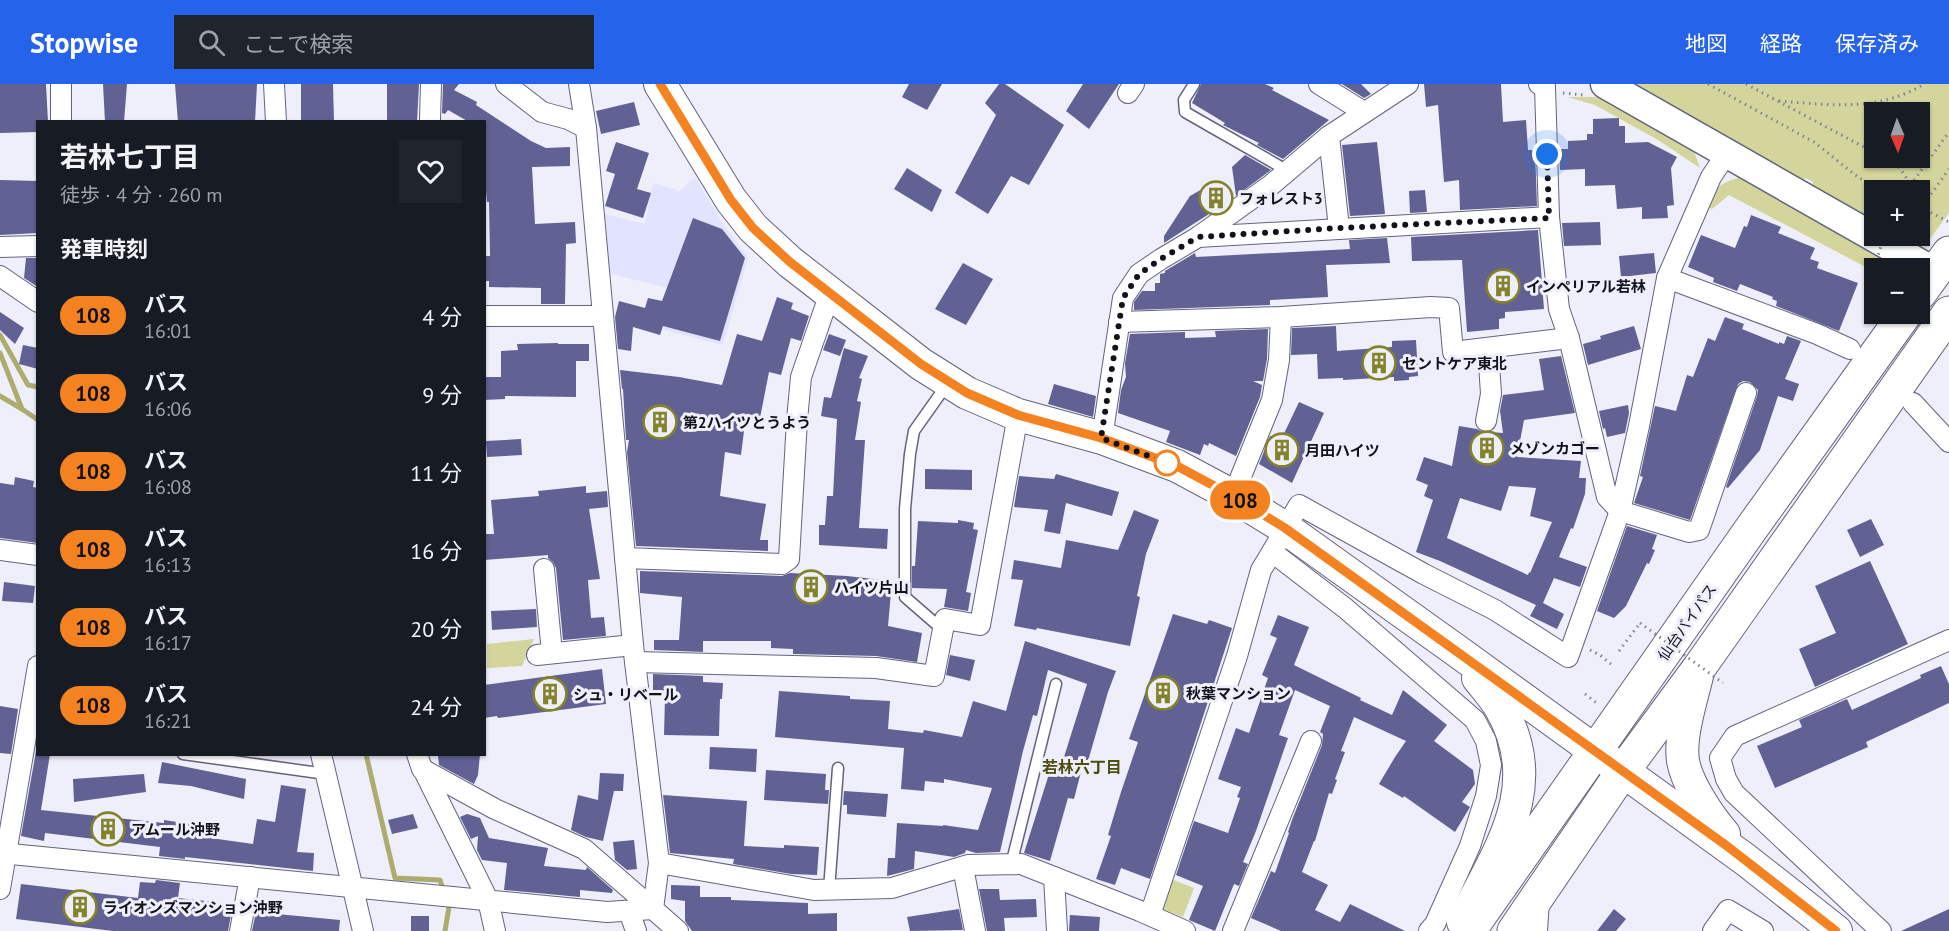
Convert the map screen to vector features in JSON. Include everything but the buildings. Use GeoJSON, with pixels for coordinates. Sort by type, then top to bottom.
{"type":"FeatureCollection","features":[{"type":"Feature","properties":{"kind":"highway"},"geometry":{"type":"LineString","coordinates":[[1514,931],[1539,898],[1623,771],[1711,675],[1949,313]]}},
{"type":"Feature","properties":{"kind":"highway","name":"仙台バイパス"},"geometry":{"type":"LineString","coordinates":[[1469,931],[1898,324]]}},
{"type":"Feature","properties":{"kind":"main road"},"geometry":{"type":"LineString","coordinates":[[660,84],[731,200],[753,228],[790,262],[921,364],[967,393],[1018,415],[1101,438],[1177,466],[1233,496],[1279,540],[1457,651],[1746,860],[1829,925]]}},
{"type":"Feature","properties":{"kind":"main road"},"geometry":{"type":"LineString","coordinates":[[1457,651],[1500,707],[1516,741],[1520,764],[1520,788],[1512,821],[1458,931]]}},
{"type":"Feature","properties":{"kind":"main road"},"geometry":{"type":"LineString","coordinates":[[1711,675],[1684,731],[1683,761],[1695,793],[1712,821],[1746,860]]}},
{"type":"Feature","properties":{"kind":"street"},"geometry":{"type":"LineString","coordinates":[[60,84],[61,120]]}},
{"type":"Feature","properties":{"kind":"street"},"geometry":{"type":"LineString","coordinates":[[274,84],[276,120]]}},
{"type":"Feature","properties":{"kind":"street"},"geometry":{"type":"LineString","coordinates":[[430,120],[431,84]]}},
{"type":"Feature","properties":{"kind":"street"},"geometry":{"type":"LineString","coordinates":[[506,84],[542,112],[568,119],[586,128]]}},
{"type":"Feature","properties":{"kind":"street"},"geometry":{"type":"LineString","coordinates":[[579,84],[586,128],[634,654],[659,863],[653,909]]}},
{"type":"Feature","properties":{"kind":"street"},"geometry":{"type":"LineString","coordinates":[[1319,84],[1359,109],[1362,114]]}},
{"type":"Feature","properties":{"kind":"street"},"geometry":{"type":"LineString","coordinates":[[1101,438],[1123,298],[1139,274],[1198,237],[1271,185],[1329,136],[1408,84]]}},
{"type":"Feature","properties":{"kind":"street"},"geometry":{"type":"LineString","coordinates":[[1539,84],[1545,87],[1549,218],[1559,309],[1569,338],[1607,497],[1620,511],[1689,532],[1700,530],[1746,393]]}},
{"type":"Feature","properties":{"kind":"street"},"geometry":{"type":"LineString","coordinates":[[1605,84],[1938,269]]}},
{"type":"Feature","properties":{"kind":"street"},"geometry":{"type":"LineString","coordinates":[[1329,136],[1339,228]]}},
{"type":"Feature","properties":{"kind":"street"},"geometry":{"type":"LineString","coordinates":[[1150,915],[1237,657],[1261,570],[1299,505],[1495,610],[1568,657],[1620,511],[1639,426],[1666,278],[1711,177],[1726,153]]}},
{"type":"Feature","properties":{"kind":"street"},"geometry":{"type":"LineString","coordinates":[[1198,237],[1549,218]]}},
{"type":"Feature","properties":{"kind":"street"},"geometry":{"type":"LineString","coordinates":[[0,247],[36,246]]}},
{"type":"Feature","properties":{"kind":"street"},"geometry":{"type":"LineString","coordinates":[[0,276],[36,301]]}},
{"type":"Feature","properties":{"kind":"street"},"geometry":{"type":"LineString","coordinates":[[1666,278],[1817,334],[1850,349]]}},
{"type":"Feature","properties":{"kind":"street"},"geometry":{"type":"LineString","coordinates":[[625,558],[782,564],[789,559],[796,420],[801,377],[830,293]]}},
{"type":"Feature","properties":{"kind":"street"},"geometry":{"type":"LineString","coordinates":[[1119,322],[1281,317],[1431,307],[1449,308],[1453,352],[1569,338]]}},
{"type":"Feature","properties":{"kind":"street"},"geometry":{"type":"LineString","coordinates":[[486,316],[603,316]]}},
{"type":"Feature","properties":{"kind":"street"},"geometry":{"type":"LineString","coordinates":[[1233,496],[1272,400],[1279,360],[1281,317]]}},
{"type":"Feature","properties":{"kind":"street"},"geometry":{"type":"LineString","coordinates":[[1486,421],[1491,394],[1488,348]]}},
{"type":"Feature","properties":{"kind":"street"},"geometry":{"type":"LineString","coordinates":[[1913,403],[1947,436]]}},
{"type":"Feature","properties":{"kind":"street"},"geometry":{"type":"LineString","coordinates":[[544,568],[545,654],[634,654],[876,668],[934,676],[945,619],[980,625],[1018,415]]}},
{"type":"Feature","properties":{"kind":"street"},"geometry":{"type":"LineString","coordinates":[[1279,540],[1345,608],[1475,720],[1486,741],[1491,765],[1480,817],[1470,846],[1430,931]]}},
{"type":"Feature","properties":{"kind":"street"},"geometry":{"type":"LineString","coordinates":[[0,550],[36,555]]}},
{"type":"Feature","properties":{"kind":"street"},"geometry":{"type":"LineString","coordinates":[[1881,931],[1734,793],[1726,779],[1720,758],[1735,736],[1949,640]]}},
{"type":"Feature","properties":{"kind":"street"},"geometry":{"type":"LineString","coordinates":[[0,890],[3,854],[36,677]]}},
{"type":"Feature","properties":{"kind":"street"},"geometry":{"type":"LineString","coordinates":[[1233,931],[1311,741]]}},
{"type":"Feature","properties":{"kind":"street"},"geometry":{"type":"LineString","coordinates":[[421,759],[488,900],[495,931]]}},
{"type":"Feature","properties":{"kind":"street"},"geometry":{"type":"LineString","coordinates":[[421,759],[495,809],[584,849],[678,931]]}},
{"type":"Feature","properties":{"kind":"street"},"geometry":{"type":"LineString","coordinates":[[323,764],[360,888],[363,931]]}},
{"type":"Feature","properties":{"kind":"street"},"geometry":{"type":"LineString","coordinates":[[3,854],[607,912],[653,909]]}},
{"type":"Feature","properties":{"kind":"street"},"geometry":{"type":"LineString","coordinates":[[659,863],[814,890],[892,888],[968,865],[1021,864],[1185,931]]}},
{"type":"Feature","properties":{"kind":"street"},"geometry":{"type":"LineString","coordinates":[[963,867],[975,931]]}},
{"type":"Feature","properties":{"kind":"street"},"geometry":{"type":"LineString","coordinates":[[240,931],[250,877]]}},
{"type":"Feature","properties":{"kind":"street"},"geometry":{"type":"LineString","coordinates":[[1054,877],[1057,931]]}},
{"type":"Feature","properties":{"kind":"street"},"geometry":{"type":"LineString","coordinates":[[1829,925],[1843,895]]}},
{"type":"Feature","properties":{"kind":"street"},"geometry":{"type":"LineString","coordinates":[[1538,931],[1539,898]]}},
{"type":"Feature","properties":{"kind":"street"},"geometry":{"type":"LineString","coordinates":[[1713,931],[1728,910],[1763,931]]}},
{"type":"Feature","properties":{"kind":"street"},"geometry":{"type":"LineString","coordinates":[[629,911],[636,931]]}},
{"type":"Feature","properties":{"kind":"lane"},"geometry":{"type":"LineString","coordinates":[[1194,84],[1184,100],[1185,112],[1288,171]]}},
{"type":"Feature","properties":{"kind":"lane"},"geometry":{"type":"LineString","coordinates":[[943,630],[905,597],[905,509],[914,431],[949,382]]}},
{"type":"Feature","properties":{"kind":"lane"},"geometry":{"type":"LineString","coordinates":[[1011,865],[1056,684]]}},
{"type":"Feature","properties":{"kind":"lane"},"geometry":{"type":"LineString","coordinates":[[211,756],[323,764]]}},
{"type":"Feature","properties":{"kind":"lane"},"geometry":{"type":"LineString","coordinates":[[829,890],[838,768]]}},
{"type":"Feature","properties":{"kind":"path"},"geometry":{"type":"LineString","coordinates":[[1708,84],[1814,141],[1864,180]]}},
{"type":"Feature","properties":{"kind":"path"},"geometry":{"type":"LineString","coordinates":[[1746,84],[1864,147]]}},
{"type":"Feature","properties":{"kind":"path"},"geometry":{"type":"LineString","coordinates":[[1779,101],[1840,106],[1870,104],[1891,99],[1924,84]]}},
{"type":"Feature","properties":{"kind":"path"},"geometry":{"type":"LineString","coordinates":[[1914,180],[1949,132]]}},
{"type":"Feature","properties":{"kind":"path"},"geometry":{"type":"LineString","coordinates":[[1930,196],[1949,170]]}},
{"type":"Feature","properties":{"kind":"path"},"geometry":{"type":"LineString","coordinates":[[1930,212],[1949,222]]}},
{"type":"Feature","properties":{"kind":"path"},"geometry":{"type":"LineString","coordinates":[[1619,651],[1640,623],[1711,675]]}},
{"type":"Feature","properties":{"kind":"path"},"geometry":{"type":"LineString","coordinates":[[1573,643],[1600,655],[1611,664]]}},
{"type":"Feature","properties":{"kind":"shaded area"},"geometry":{"type":"Polygon","coordinates":[[[695,177],[724,226],[748,257],[723,345],[664,330],[673,289],[604,272],[600,213],[645,224],[653,183],[680,191],[695,177]]]}},
{"type":"Feature","properties":{"kind":"green space"},"geometry":{"type":"Polygon","coordinates":[[[1620,84],[1949,84],[1949,213],[1930,239],[1930,180],[1864,180],[1864,218],[1811,187],[1813,182],[1805,178],[1802,183],[1733,146],[1715,130],[1620,84]]]}},
{"type":"Feature","properties":{"kind":"green space"},"geometry":{"type":"Polygon","coordinates":[[[1568,97],[1595,97],[1618,101],[1692,145],[1700,168],[1658,140],[1595,105],[1568,97]]]}},
{"type":"Feature","properties":{"kind":"green space"},"geometry":{"type":"Polygon","coordinates":[[[1751,175],[1864,244],[1864,246],[1888,258],[1864,258],[1864,266],[1729,195],[1712,209],[1706,206],[1719,187],[1751,175]]]}},
{"type":"Feature","properties":{"kind":"green space"},"geometry":{"type":"Polygon","coordinates":[[[534,639],[522,666],[487,668],[487,644],[534,639]]]}},
{"type":"Feature","properties":{"kind":"green space"},"geometry":{"type":"Polygon","coordinates":[[[1171,879],[1194,888],[1183,917],[1161,909],[1171,879]]]}},
{"type":"Feature","properties":{"kind":"waterway"},"geometry":{"type":"LineString","coordinates":[[0,335],[28,385],[36,387]]}},
{"type":"Feature","properties":{"kind":"waterway"},"geometry":{"type":"LineString","coordinates":[[0,353],[22,409]]}},
{"type":"Feature","properties":{"kind":"waterway"},"geometry":{"type":"LineString","coordinates":[[0,396],[36,419]]}},
{"type":"Feature","properties":{"kind":"waterway"},"geometry":{"type":"LineString","coordinates":[[366,756],[395,878],[440,880],[444,892]]}},
{"type":"Feature","properties":{"kind":"waterway"},"geometry":{"type":"LineString","coordinates":[[445,931],[449,907],[447,900]]}},
{"type":"Feature","properties":{"kind":"bus line","name":"108"},"geometry":{"type":"LineString","coordinates":[[660,84],[731,200],[753,228],[790,262],[921,364],[967,393],[1018,415],[1101,438],[1177,466],[1233,496],[1285,528],[1746,860],[1836,931]]}},
{"type":"Feature","properties":{"kind":"place","name":"フォレスト3"},"geometry":{"type":"Point","coordinates":[1216,198]}},
{"type":"Feature","properties":{"kind":"place","name":"インペリアル若林"},"geometry":{"type":"Point","coordinates":[1503,286]}},
{"type":"Feature","properties":{"kind":"place","name":"セントケア東北"},"geometry":{"type":"Point","coordinates":[1379,363]}},
{"type":"Feature","properties":{"kind":"place","name":"第2ハイツとうよう"},"geometry":{"type":"Point","coordinates":[660,422]}},
{"type":"Feature","properties":{"kind":"place","name":"メゾンカゴー"},"geometry":{"type":"Point","coordinates":[1487,448]}},
{"type":"Feature","properties":{"kind":"place","name":"月田ハイツ"},"geometry":{"type":"Point","coordinates":[1282,450]}},
{"type":"Feature","properties":{"kind":"place","name":"ハイツ片山"},"geometry":{"type":"Point","coordinates":[811,587]}},
{"type":"Feature","properties":{"kind":"place","name":"秋葉マンション"},"geometry":{"type":"Point","coordinates":[1163,693]}},
{"type":"Feature","properties":{"kind":"place","name":"シュ・リベール"},"geometry":{"type":"Point","coordinates":[550,694]}},
{"type":"Feature","properties":{"kind":"place","name":"アムール沖野"},"geometry":{"type":"Point","coordinates":[108,829]}},
{"type":"Feature","properties":{"kind":"place","name":"ライオンズマンション沖野"},"geometry":{"type":"Point","coordinates":[80,907]}},
{"type":"Feature","properties":{"kind":"district","name":"若林六丁目"},"geometry":{"type":"Point","coordinates":[1082,767]}},
{"type":"Feature","properties":{"kind":"route"},"geometry":{"type":"LineString","coordinates":[[1167,463],[1101,438],[1123,298],[1139,274],[1198,237],[1549,218],[1547,154]]}}]}
